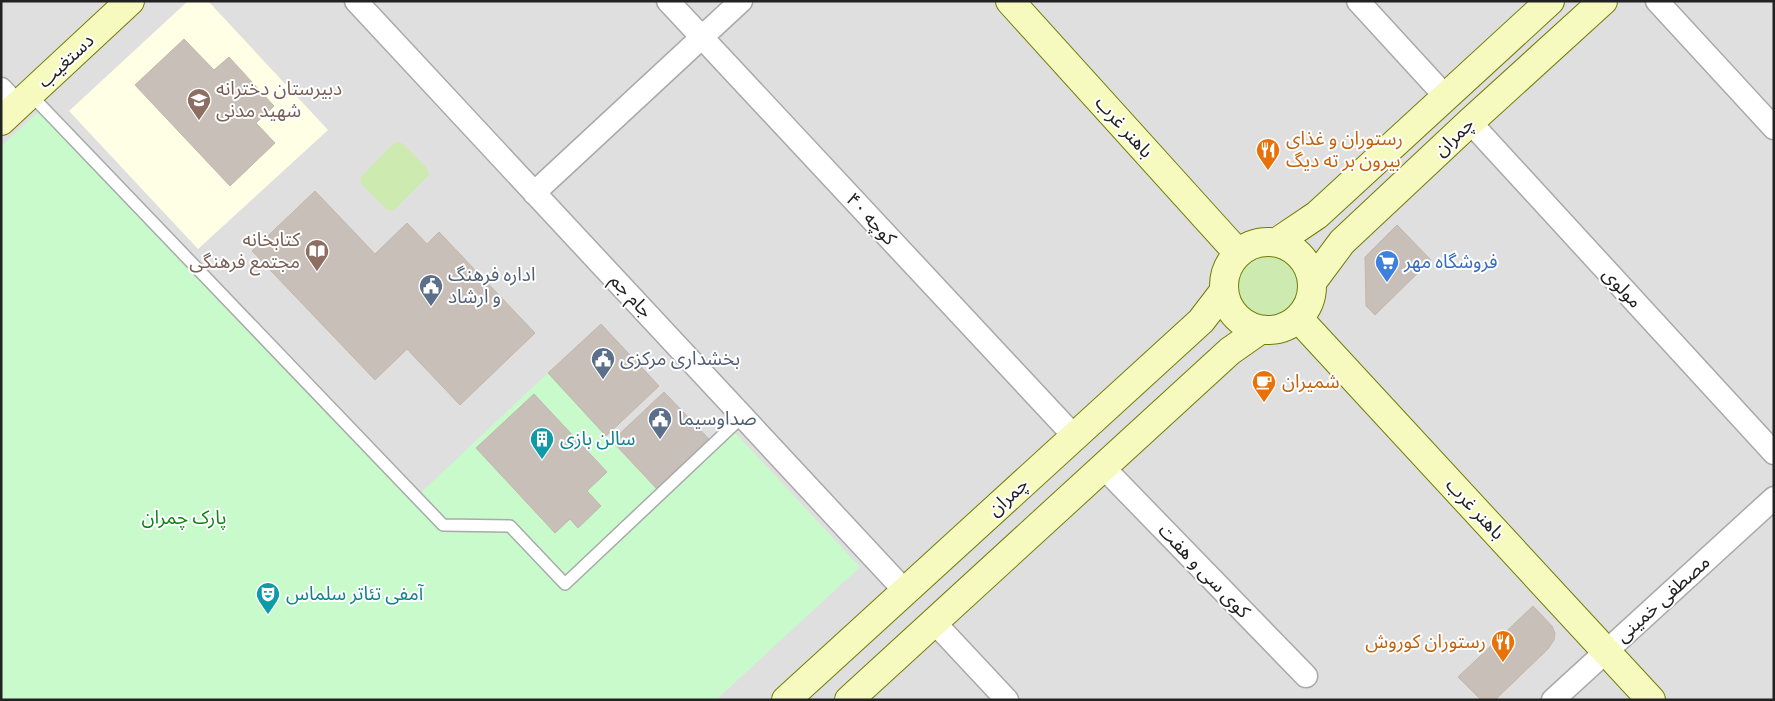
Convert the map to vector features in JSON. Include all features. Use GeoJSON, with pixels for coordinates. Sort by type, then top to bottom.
{"type":"FeatureCollection","features":[{"type":"Feature","properties":{"kind":"street","name":"دستغیب"},"geometry":{"type":"LineString","coordinates":[[12,102],[130,1]]}},
{"type":"Feature","properties":{"kind":"street","name":"جام جم"},"geometry":{"type":"LineString","coordinates":[[356,1],[905,591]]}},
{"type":"Feature","properties":{"kind":"street","name":"کوچه ۴۰"},"geometry":{"type":"LineString","coordinates":[[668,1],[1074,436]]}},
{"type":"Feature","properties":{"kind":"street"},"geometry":{"type":"LineString","coordinates":[[534,193],[741,1]]}},
{"type":"Feature","properties":{"kind":"street","name":"باهنر غرب"},"geometry":{"type":"LineString","coordinates":[[1010,1],[1238,253]]}},
{"type":"Feature","properties":{"kind":"street"},"geometry":{"type":"LineString","coordinates":[[1358,1],[1446,96]]}},
{"type":"Feature","properties":{"kind":"street","name":"چمران"},"geometry":{"type":"LineString","coordinates":[[1277,242],[1316,215],[1550,1]]}},
{"type":"Feature","properties":{"kind":"street","name":"چمران"},"geometry":{"type":"LineString","coordinates":[[1313,281],[1342,242],[1603,1]]}},
{"type":"Feature","properties":{"kind":"street"},"geometry":{"type":"LineString","coordinates":[[1657,1],[1774,128]]}},
{"type":"Feature","properties":{"kind":"street","name":"مولوی"},"geometry":{"type":"LineString","coordinates":[[1470,122],[1774,453]]}},
{"type":"Feature","properties":{"kind":"street"},"geometry":{"type":"LineString","coordinates":[[1263,242],[1277,242],[1301,256],[1309,268],[1313,281],[1312,295],[1307,308],[1299,319],[1287,326],[1274,330],[1260,330],[1247,325],[1236,316],[1228,305],[1224,291],[1225,277],[1230,264],[1238,253],[1250,246],[1263,242]]}},
{"type":"Feature","properties":{"kind":"street","name":"چمران"},"geometry":{"type":"LineString","coordinates":[[786,700],[1201,320],[1224,291]]}},
{"type":"Feature","properties":{"kind":"street","name":"باهنر غرب"},"geometry":{"type":"LineString","coordinates":[[1299,319],[1651,700]]}},
{"type":"Feature","properties":{"kind":"street"},"geometry":{"type":"LineString","coordinates":[[848,700],[1230,351],[1260,330]]}},
{"type":"Feature","properties":{"kind":"street"},"geometry":{"type":"LineString","coordinates":[[1074,436],[1103,467]]}},
{"type":"Feature","properties":{"kind":"street","name":"کوی سی و هفت"},"geometry":{"type":"LineString","coordinates":[[1103,467],[1306,676]]}},
{"type":"Feature","properties":{"kind":"street","name":"مصطفی خمینی"},"geometry":{"type":"LineString","coordinates":[[1553,700],[1774,498]]}},
{"type":"Feature","properties":{"kind":"street"},"geometry":{"type":"LineString","coordinates":[[905,591],[1007,700]]}},
{"type":"Feature","properties":{"kind":"lane"},"geometry":{"type":"LineString","coordinates":[[12,102],[443,525],[510,526],[566,584],[743,416]]}},
{"type":"Feature","properties":{"kind":"shaded area"},"geometry":{"type":"Polygon","coordinates":[[[1,1],[1774,1],[1774,700],[1,700],[1,1]]]}},
{"type":"Feature","properties":{"kind":"shaded area","name":"دبیرستان دخترانه شهید مدنی"},"geometry":{"type":"Polygon","coordinates":[[[188,1],[208,1],[328,130],[198,249],[69,111],[188,1]]]}},
{"type":"Feature","properties":{"kind":"green space","name":"پارک چمران"},"geometry":{"type":"Polygon","coordinates":[[[46,105],[416,497],[548,373],[659,492],[728,425],[860,567],[716,700],[1,700],[1,146],[46,105]]]}},
{"type":"Feature","properties":{"kind":"green space"},"geometry":{"type":"Polygon","coordinates":[[[402,143],[427,168],[429,175],[392,211],[386,209],[361,184],[360,178],[393,144],[402,143]]]}},
{"type":"Feature","properties":{"kind":"green space"},"geometry":{"type":"Polygon","coordinates":[[[1268,255],[1285,260],[1290,264],[1294,269],[1299,286],[1294,303],[1290,308],[1285,312],[1268,317],[1251,312],[1246,308],[1242,303],[1237,286],[1242,269],[1246,264],[1251,260],[1268,255]]]}},
{"type":"Feature","properties":{"kind":"building"},"geometry":{"type":"Polygon","coordinates":[[[184,39],[214,70],[229,57],[274,106],[256,123],[275,143],[230,186],[135,85],[184,39]]]}},
{"type":"Feature","properties":{"kind":"building"},"geometry":{"type":"Polygon","coordinates":[[[315,191],[375,254],[407,223],[427,244],[439,232],[535,333],[460,405],[407,349],[375,380],[252,251],[315,191]]]}},
{"type":"Feature","properties":{"kind":"building","name":"فروشگاه مهر"},"geometry":{"type":"Polygon","coordinates":[[[1397,225],[1431,260],[1375,315],[1366,306],[1365,257],[1397,225]]]}},
{"type":"Feature","properties":{"kind":"building","name":"بخشداری مرکزی"},"geometry":{"type":"Polygon","coordinates":[[[601,324],[659,386],[606,436],[548,373],[601,324]]]}},
{"type":"Feature","properties":{"kind":"building","name":"صداوسیما"},"geometry":{"type":"Polygon","coordinates":[[[664,392],[709,439],[657,489],[612,441],[664,392]]]}},
{"type":"Feature","properties":{"kind":"building","name":"سالن بازی"},"geometry":{"type":"Polygon","coordinates":[[[534,394],[607,472],[587,491],[601,506],[578,528],[570,519],[555,533],[476,448],[534,394]]]}},
{"type":"Feature","properties":{"kind":"building","name":"رستوران کوروش"},"geometry":{"type":"Polygon","coordinates":[[[1533,606],[1552,626],[1555,633],[1554,640],[1548,649],[1495,700],[1481,700],[1458,677],[1533,606]]]}},
{"type":"Feature","properties":{"kind":"place","name":"دبیرستان دخترانه شهید مدنی"},"geometry":{"type":"Point","coordinates":[199,121]}},
{"type":"Feature","properties":{"kind":"place","name":"رستوران و غذای بیرون بر ته دیگ"},"geometry":{"type":"Point","coordinates":[1268,171]}},
{"type":"Feature","properties":{"kind":"place","name":"کتابخانه مجتمع فرهنگی"},"geometry":{"type":"Point","coordinates":[317,272]}},
{"type":"Feature","properties":{"kind":"place","name":"فروشگاه مهر"},"geometry":{"type":"Point","coordinates":[1387,283]}},
{"type":"Feature","properties":{"kind":"place","name":"اداره فرهنگ و ارشاد"},"geometry":{"type":"Point","coordinates":[431,307]}},
{"type":"Feature","properties":{"kind":"place","name":"بخشداری مرکزی"},"geometry":{"type":"Point","coordinates":[603,380]}},
{"type":"Feature","properties":{"kind":"place","name":"شمیران"},"geometry":{"type":"Point","coordinates":[1264,403]}},
{"type":"Feature","properties":{"kind":"place","name":"صداوسیما"},"geometry":{"type":"Point","coordinates":[660,440]}},
{"type":"Feature","properties":{"kind":"place","name":"سالن بازی"},"geometry":{"type":"Point","coordinates":[542,460]}},
{"type":"Feature","properties":{"kind":"place","name":"آمفی تئاتر سلماس"},"geometry":{"type":"Point","coordinates":[268,615]}},
{"type":"Feature","properties":{"kind":"place","name":"رستوران کوروش"},"geometry":{"type":"Point","coordinates":[1503,663]}}]}
